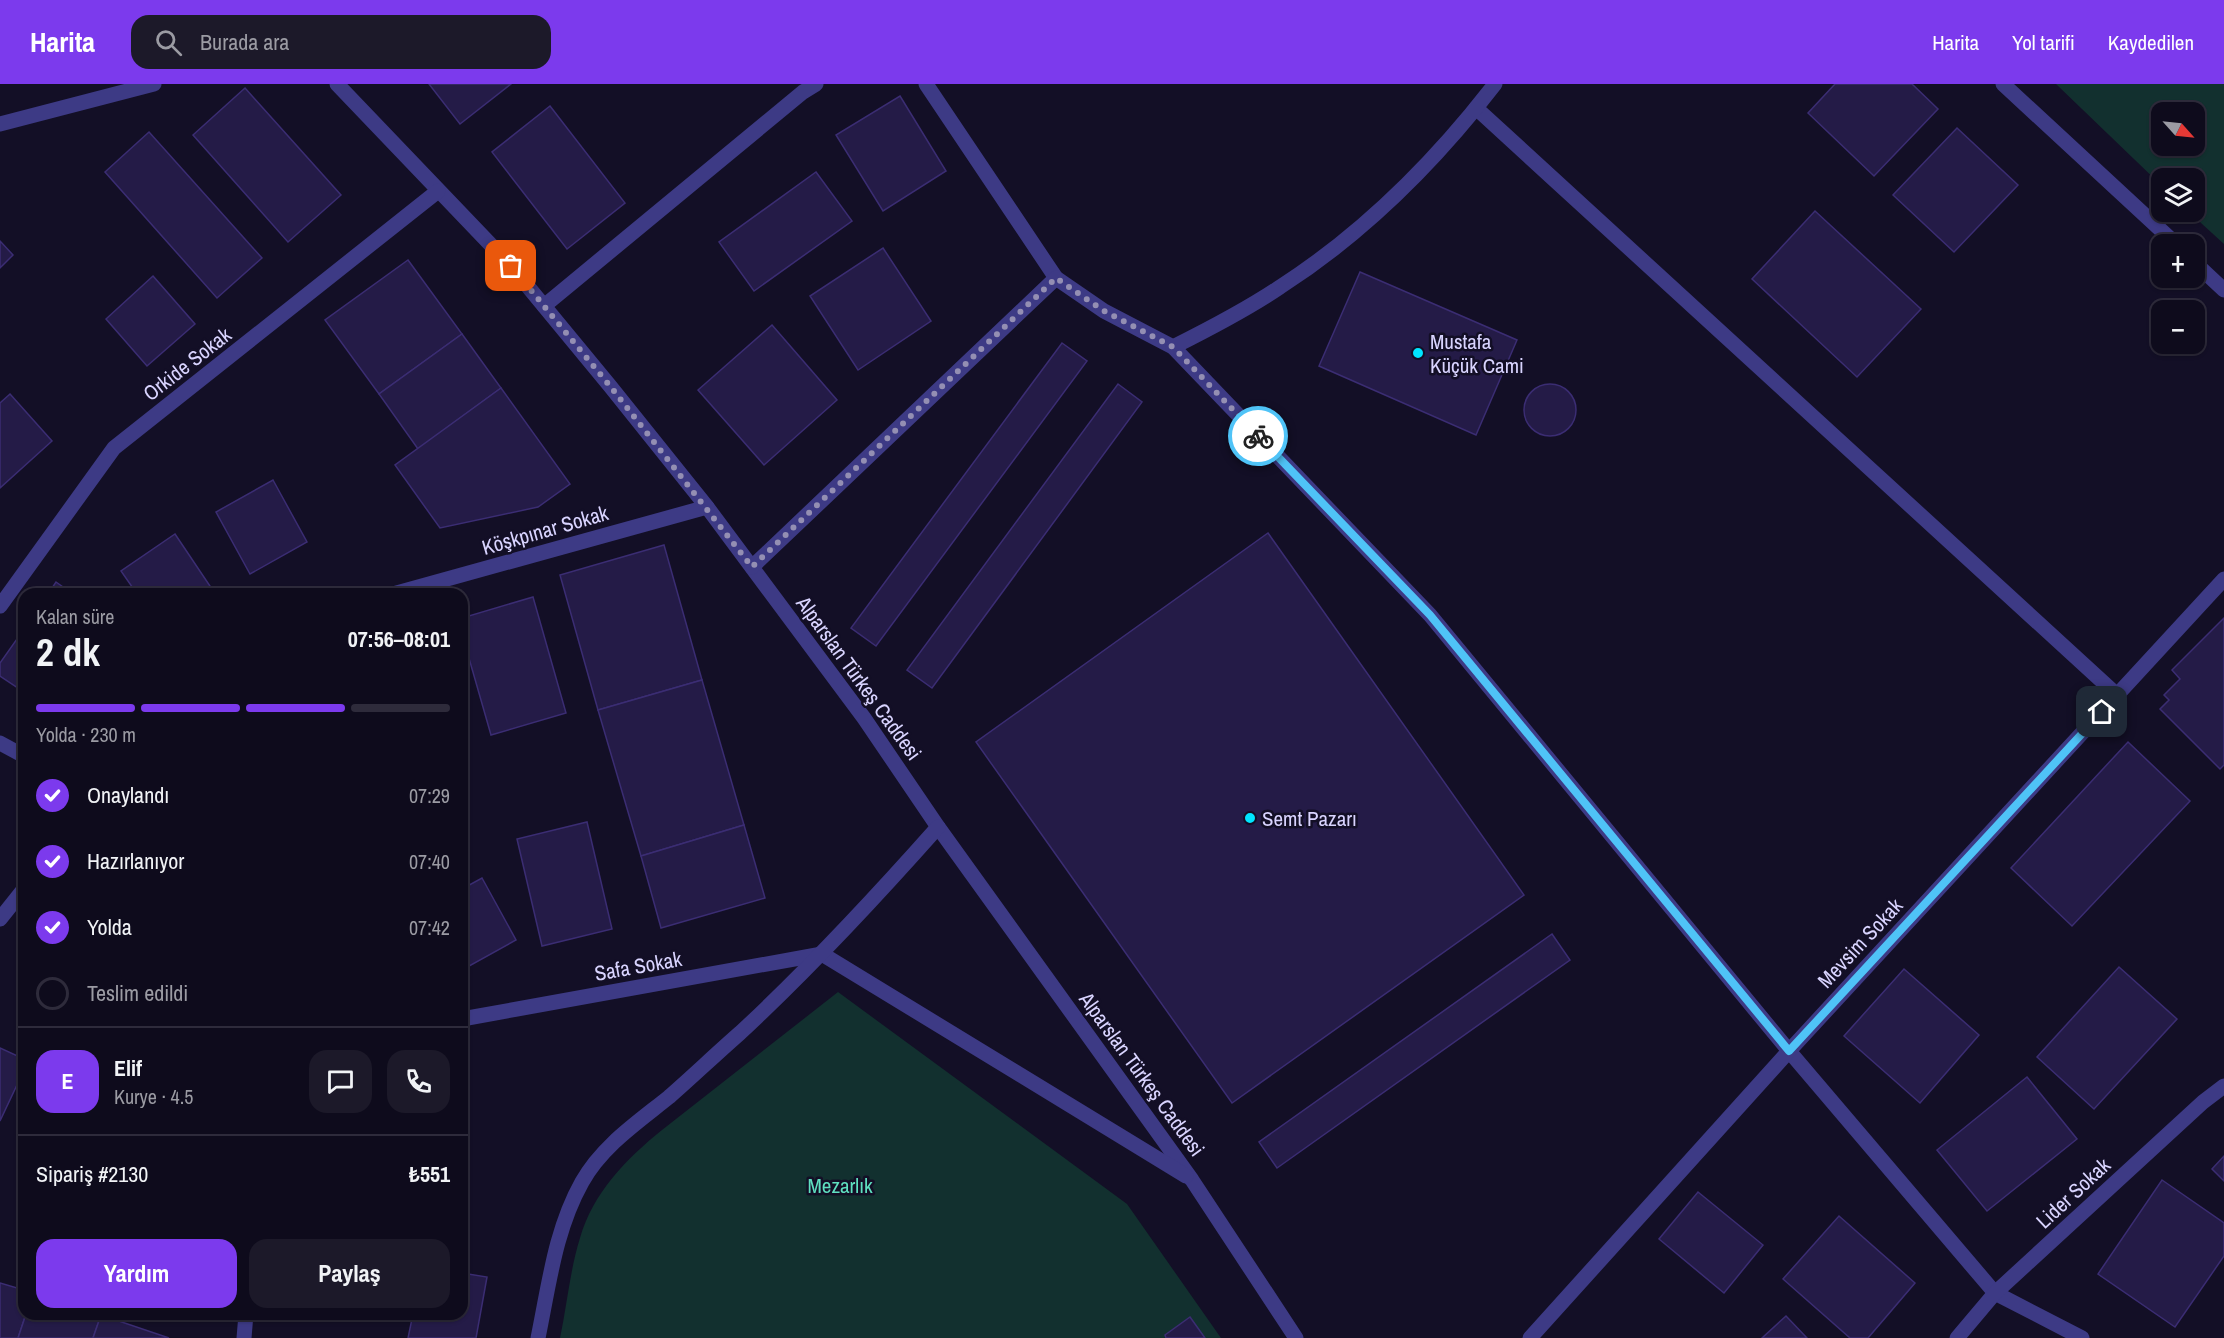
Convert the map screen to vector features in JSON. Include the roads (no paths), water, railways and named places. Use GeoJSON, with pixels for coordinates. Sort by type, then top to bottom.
{"type":"FeatureCollection","features":[{"type":"Feature","properties":{"kind":"street"},"geometry":{"type":"LineString","coordinates":[[0,124],[154,84]]}},
{"type":"Feature","properties":{"kind":"street","name":"Alparslan Türkeş Caddesi"},"geometry":{"type":"LineString","coordinates":[[337,84],[511,266],[707,507],[864,718],[938,827],[1192,1180],[1296,1338]]}},
{"type":"Feature","properties":{"kind":"street"},"geometry":{"type":"LineString","coordinates":[[544,306],[803,92],[816,84]]}},
{"type":"Feature","properties":{"kind":"street"},"geometry":{"type":"LineString","coordinates":[[926,84],[1056,278],[1104,311],[1173,347],[1430,615],[1789,1051],[1995,1293],[2082,1338]]}},
{"type":"Feature","properties":{"kind":"street"},"geometry":{"type":"LineString","coordinates":[[1173,347],[1237,314],[1281,287],[1332,251],[1380,211],[1424,168],[1495,84]]}},
{"type":"Feature","properties":{"kind":"street"},"geometry":{"type":"LineString","coordinates":[[2003,84],[2165,234]]}},
{"type":"Feature","properties":{"kind":"street"},"geometry":{"type":"LineString","coordinates":[[1476,108],[2117,695]]}},
{"type":"Feature","properties":{"kind":"street","name":"Orkide Sokak"},"geometry":{"type":"LineString","coordinates":[[0,606],[114,448],[438,191]]}},
{"type":"Feature","properties":{"kind":"street"},"geometry":{"type":"LineString","coordinates":[[2205,272],[2224,290]]}},
{"type":"Feature","properties":{"kind":"street"},"geometry":{"type":"LineString","coordinates":[[752,567],[1056,278]]}},
{"type":"Feature","properties":{"kind":"street","name":"Köşkpınar Sokak"},"geometry":{"type":"LineString","coordinates":[[415,588],[707,507]]}},
{"type":"Feature","properties":{"kind":"street","name":"Mevsim Sokak"},"geometry":{"type":"LineString","coordinates":[[1530,1338],[1789,1051],[2224,579]]}},
{"type":"Feature","properties":{"kind":"street"},"geometry":{"type":"LineString","coordinates":[[0,743],[18,753]]}},
{"type":"Feature","properties":{"kind":"street"},"geometry":{"type":"LineString","coordinates":[[538,1338],[557,1241],[568,1209],[583,1180],[601,1153],[682,1086],[760,1014],[822,954],[938,827]]}},
{"type":"Feature","properties":{"kind":"street"},"geometry":{"type":"LineString","coordinates":[[0,919],[18,896]]}},
{"type":"Feature","properties":{"kind":"street"},"geometry":{"type":"LineString","coordinates":[[822,954],[1192,1180]]}},
{"type":"Feature","properties":{"kind":"street","name":"Safa Sokak"},"geometry":{"type":"LineString","coordinates":[[468,1018],[822,954]]}},
{"type":"Feature","properties":{"kind":"street","name":"Lider Sokak"},"geometry":{"type":"LineString","coordinates":[[1957,1338],[1995,1293],[2203,1102],[2224,1086]]}},
{"type":"Feature","properties":{"kind":"street"},"geometry":{"type":"LineString","coordinates":[[244,1338],[246,1320]]}},
{"type":"Feature","properties":{"kind":"place","name":"Mustafa Küçük Cami"},"geometry":{"type":"Point","coordinates":[1418,353]}},
{"type":"Feature","properties":{"kind":"place","name":"Semt Pazarı"},"geometry":{"type":"Point","coordinates":[1250,818]}},
{"type":"Feature","properties":{"kind":"park label","name":"Mezarlık"},"geometry":{"type":"Point","coordinates":[840,1185]}}]}
